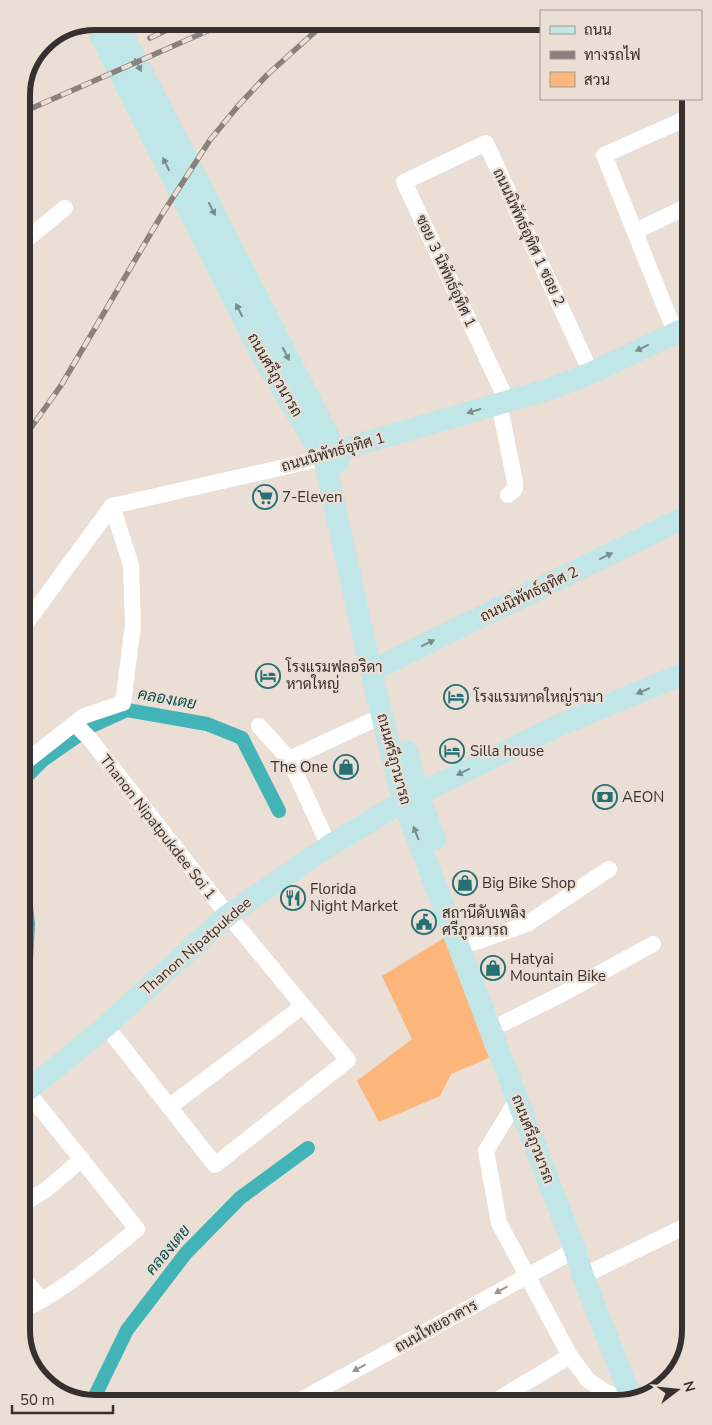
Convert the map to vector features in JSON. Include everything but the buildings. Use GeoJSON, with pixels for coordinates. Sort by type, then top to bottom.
{"type":"FeatureCollection","features":[{"type":"Feature","properties":{"kind":"main road","name":"ถนนศรีภูวนารถ"},"geometry":{"type":"LineString","coordinates":[[98,30],[259,350],[330,454]]}},
{"type":"Feature","properties":{"kind":"main road","name":"ถนนศรีภูวนารถ"},"geometry":{"type":"LineString","coordinates":[[120,30],[330,454],[342,490],[378,668],[411,798],[473,943],[504,1023],[589,1273],[633,1393]]}},
{"type":"Feature","properties":{"kind":"main road","name":"ถนนนิพัทธ์อุทิศ 1"},"geometry":{"type":"LineString","coordinates":[[330,454],[550,389],[592,372],[681,330]]}},
{"type":"Feature","properties":{"kind":"main road","name":"ถนนนิพัทธ์อุทิศ 2"},"geometry":{"type":"LineString","coordinates":[[378,668],[682,518]]}},
{"type":"Feature","properties":{"kind":"main road","name":"ถนนศรีภูวนารถ"},"geometry":{"type":"LineString","coordinates":[[378,668],[382,716],[518,1098],[575,1250],[589,1273]]}},
{"type":"Feature","properties":{"kind":"main road","name":"Thanon Nipatpukdee"},"geometry":{"type":"LineString","coordinates":[[30,1087],[106,1026],[228,915],[329,846],[411,798],[562,724],[682,674]]}},
{"type":"Feature","properties":{"kind":"street"},"geometry":{"type":"LineString","coordinates":[[681,330],[636,232],[604,155],[682,121]]}},
{"type":"Feature","properties":{"kind":"street","name":"ถนนนิพัทธ์อุทิศ 1 ซอย 2"},"geometry":{"type":"LineString","coordinates":[[446,162],[486,143],[592,372]]}},
{"type":"Feature","properties":{"kind":"street","name":"ซอย 3 นิพัทธ์อุทิศ 1"},"geometry":{"type":"LineString","coordinates":[[446,162],[404,182],[503,402]]}},
{"type":"Feature","properties":{"kind":"street"},"geometry":{"type":"LineString","coordinates":[[30,236],[65,208]]}},
{"type":"Feature","properties":{"kind":"street"},"geometry":{"type":"LineString","coordinates":[[636,232],[682,209]]}},
{"type":"Feature","properties":{"kind":"street"},"geometry":{"type":"LineString","coordinates":[[503,402],[515,482],[515,489],[508,495]]}},
{"type":"Feature","properties":{"kind":"street","name":"ถนนนิพัทธ์อุทิศ 1"},"geometry":{"type":"LineString","coordinates":[[112,506],[330,454]]}},
{"type":"Feature","properties":{"kind":"street"},"geometry":{"type":"LineString","coordinates":[[30,618],[112,506]]}},
{"type":"Feature","properties":{"kind":"street"},"geometry":{"type":"LineString","coordinates":[[30,758],[84,716],[123,703],[133,625],[131,565],[112,506]]}},
{"type":"Feature","properties":{"kind":"street"},"geometry":{"type":"LineString","coordinates":[[290,759],[382,716]]}},
{"type":"Feature","properties":{"kind":"street","name":"Thanon Nipatpukdee Soi 1"},"geometry":{"type":"LineString","coordinates":[[75,724],[228,915],[348,1060],[215,1165],[169,1107]]}},
{"type":"Feature","properties":{"kind":"street"},"geometry":{"type":"LineString","coordinates":[[259,726],[290,759],[329,846]]}},
{"type":"Feature","properties":{"kind":"street"},"geometry":{"type":"LineString","coordinates":[[473,943],[527,924],[609,868]]}},
{"type":"Feature","properties":{"kind":"street"},"geometry":{"type":"LineString","coordinates":[[504,1023],[562,994],[653,944]]}},
{"type":"Feature","properties":{"kind":"street"},"geometry":{"type":"LineString","coordinates":[[106,1026],[169,1107],[303,1006]]}},
{"type":"Feature","properties":{"kind":"street"},"geometry":{"type":"LineString","coordinates":[[30,1095],[137,1229],[88,1269],[34,1304]]}},
{"type":"Feature","properties":{"kind":"street"},"geometry":{"type":"LineString","coordinates":[[518,1098],[486,1151],[499,1223],[570,1356],[588,1380],[605,1392],[614,1395]]}},
{"type":"Feature","properties":{"kind":"street"},"geometry":{"type":"LineString","coordinates":[[30,1200],[47,1189],[82,1159]]}},
{"type":"Feature","properties":{"kind":"street"},"geometry":{"type":"LineString","coordinates":[[589,1273],[682,1228]]}},
{"type":"Feature","properties":{"kind":"street","name":"ถนนไทยอาคาร"},"geometry":{"type":"LineString","coordinates":[[310,1395],[575,1250]]}},
{"type":"Feature","properties":{"kind":"street"},"geometry":{"type":"LineString","coordinates":[[505,1395],[570,1356]]}},
{"type":"Feature","properties":{"kind":"green space"},"geometry":{"type":"Polygon","coordinates":[[[444,938],[489,1058],[451,1074],[440,1096],[379,1122],[357,1081],[412,1039],[382,976],[444,938]]]}},
{"type":"Feature","properties":{"kind":"waterway","name":"คลองเตย"},"geometry":{"type":"LineString","coordinates":[[30,773],[43,760],[92,726],[127,710],[207,724],[242,738],[279,811]]}},
{"type":"Feature","properties":{"kind":"waterway","name":"คลองเตย"},"geometry":{"type":"LineString","coordinates":[[95,1395],[127,1330],[186,1253],[240,1198],[308,1148]]}},
{"type":"Feature","properties":{"kind":"railway"},"geometry":{"type":"LineString","coordinates":[[150,38],[167,30]]}},
{"type":"Feature","properties":{"kind":"railway"},"geometry":{"type":"LineString","coordinates":[[30,109],[210,30]]}},
{"type":"Feature","properties":{"kind":"railway"},"geometry":{"type":"LineString","coordinates":[[30,429],[62,384],[161,216],[210,140],[267,75],[317,30]]}},
{"type":"Feature","properties":{"kind":"place","name":"7-Eleven"},"geometry":{"type":"Point","coordinates":[265,497]}},
{"type":"Feature","properties":{"kind":"place","name":"โรงแรมฟลอริดา หาดใหญ่"},"geometry":{"type":"Point","coordinates":[268,676]}},
{"type":"Feature","properties":{"kind":"place","name":"โรงแรมหาดใหญ่รามา"},"geometry":{"type":"Point","coordinates":[456,697]}},
{"type":"Feature","properties":{"kind":"place","name":"Silla house"},"geometry":{"type":"Point","coordinates":[452,751]}},
{"type":"Feature","properties":{"kind":"place","name":"The One"},"geometry":{"type":"Point","coordinates":[346,767]}},
{"type":"Feature","properties":{"kind":"place","name":"AEON"},"geometry":{"type":"Point","coordinates":[605,797]}},
{"type":"Feature","properties":{"kind":"place","name":"Big Bike Shop"},"geometry":{"type":"Point","coordinates":[465,883]}},
{"type":"Feature","properties":{"kind":"place","name":"Florida Night Market"},"geometry":{"type":"Point","coordinates":[293,898]}},
{"type":"Feature","properties":{"kind":"place","name":"สถานีดับเพลิง ศรีภูวนารถ"},"geometry":{"type":"Point","coordinates":[424,922]}},
{"type":"Feature","properties":{"kind":"place","name":"Hatyai Mountain Bike"},"geometry":{"type":"Point","coordinates":[493,968]}}]}
